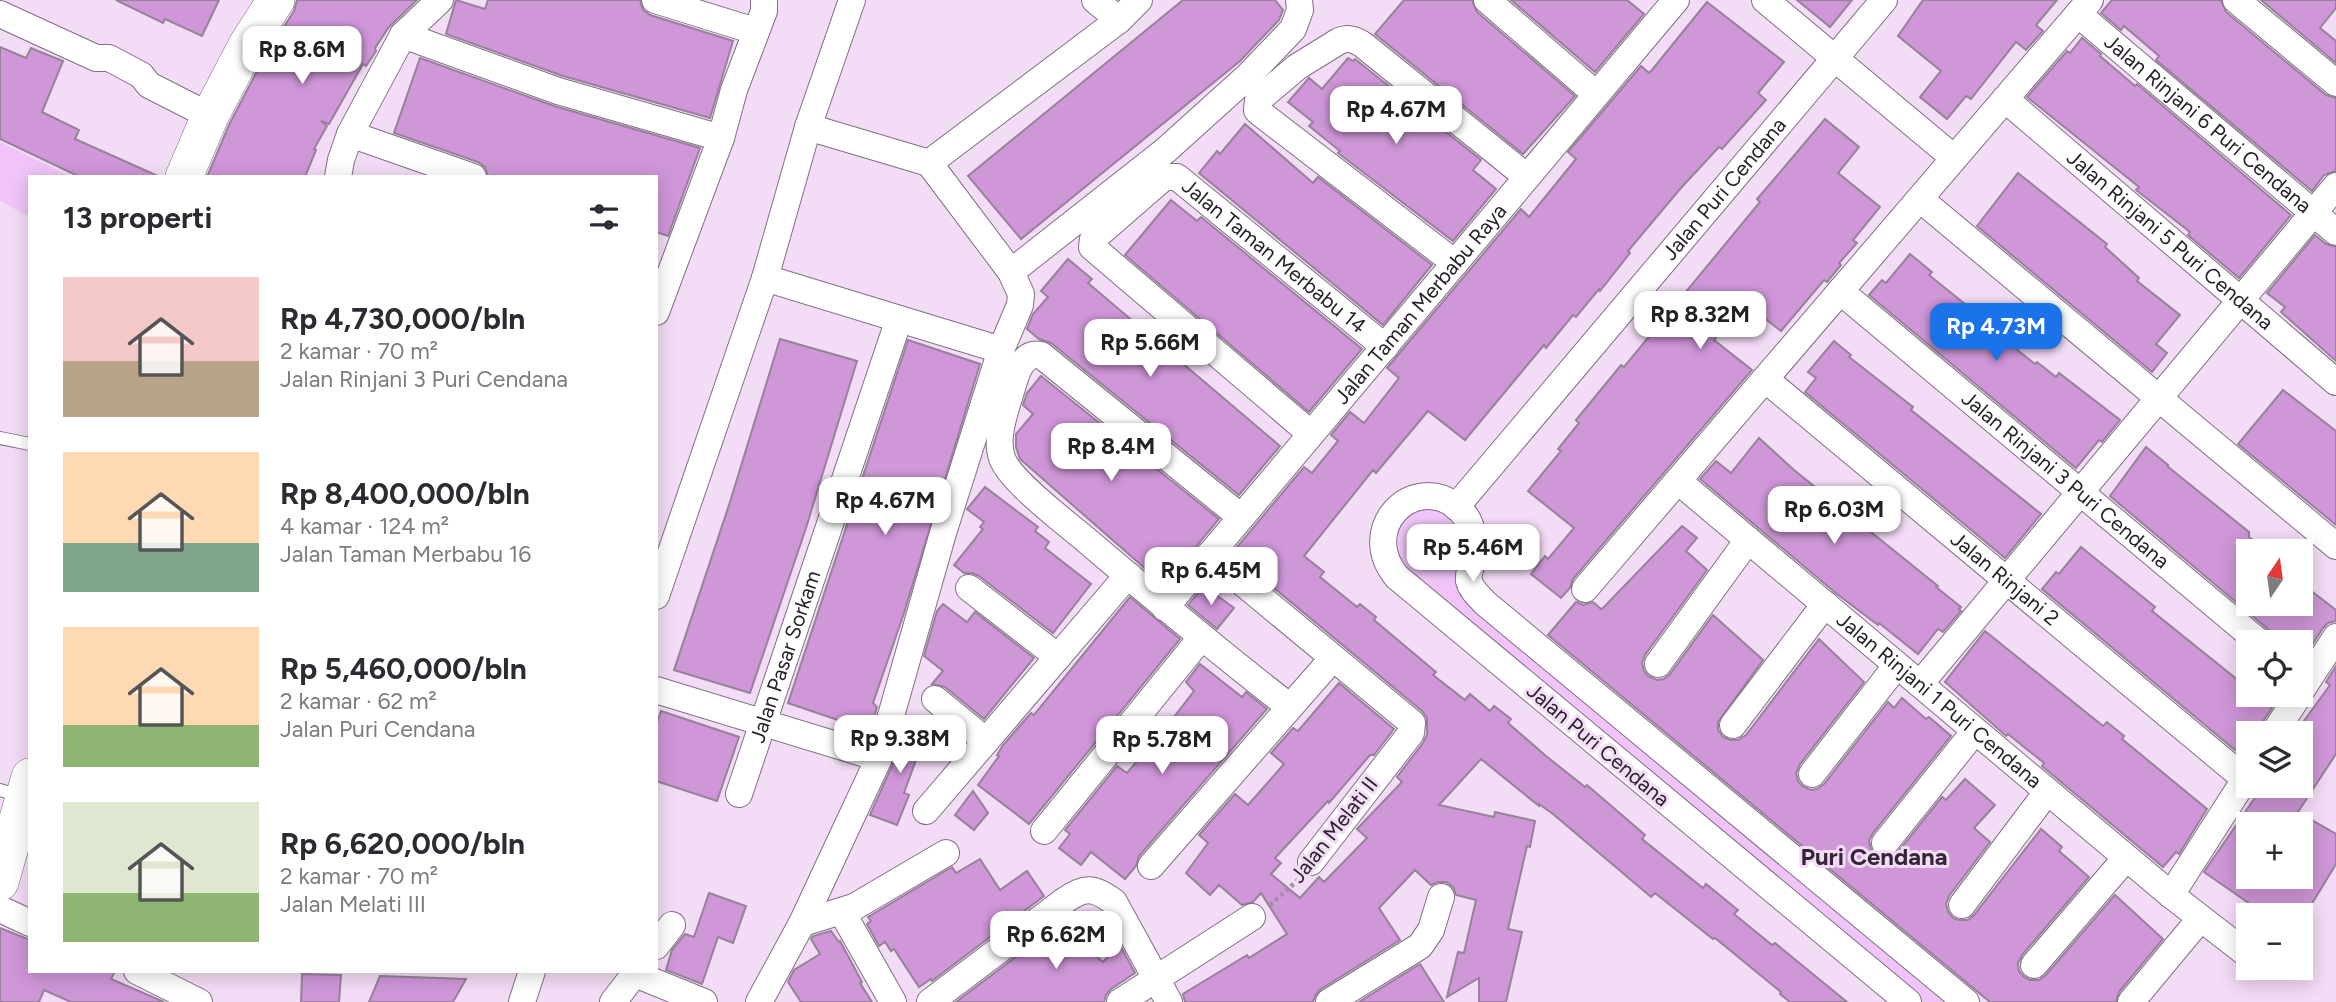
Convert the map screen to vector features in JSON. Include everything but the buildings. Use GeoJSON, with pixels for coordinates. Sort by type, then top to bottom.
{"type":"FeatureCollection","features":[{"type":"Feature","properties":{"kind":"main road"},"geometry":{"type":"LineString","coordinates":[[185,175],[209,116],[247,45],[276,0]]}},
{"type":"Feature","properties":{"kind":"main road"},"geometry":{"type":"LineString","coordinates":[[0,882],[18,788]]}},
{"type":"Feature","properties":{"kind":"street"},"geometry":{"type":"LineString","coordinates":[[338,175],[350,134],[403,35],[440,0]]}},
{"type":"Feature","properties":{"kind":"street"},"geometry":{"type":"LineString","coordinates":[[655,0],[755,31]]}},
{"type":"Feature","properties":{"kind":"street"},"geometry":{"type":"LineString","coordinates":[[658,300],[668,243],[721,138],[755,31],[764,11],[764,0]]}},
{"type":"Feature","properties":{"kind":"street"},"geometry":{"type":"LineString","coordinates":[[658,590],[765,278],[808,127],[852,0]]}},
{"type":"Feature","properties":{"kind":"street"},"geometry":{"type":"LineString","coordinates":[[1095,0],[1119,20]]}},
{"type":"Feature","properties":{"kind":"street"},"geometry":{"type":"LineString","coordinates":[[929,163],[1119,20],[1139,0]]}},
{"type":"Feature","properties":{"kind":"street"},"geometry":{"type":"LineString","coordinates":[[1012,272],[1166,150],[1248,76],[1293,29],[1300,10],[1299,0]]}},
{"type":"Feature","properties":{"kind":"street"},"geometry":{"type":"LineString","coordinates":[[1487,0],[1596,94]]}},
{"type":"Feature","properties":{"kind":"street"},"geometry":{"type":"LineString","coordinates":[[1765,0],[1954,158]]}},
{"type":"Feature","properties":{"kind":"street","name":"Jalan Puri Cendana"},"geometry":{"type":"LineString","coordinates":[[1456,507],[1884,0]]}},
{"type":"Feature","properties":{"kind":"street"},"geometry":{"type":"LineString","coordinates":[[2236,0],[2336,83]]}},
{"type":"Feature","properties":{"kind":"street","name":"Jalan Taman Merbabu Raya"},"geometry":{"type":"LineString","coordinates":[[1165,608],[1672,2]]}},
{"type":"Feature","properties":{"kind":"street"},"geometry":{"type":"LineString","coordinates":[[1585,589],[2084,7]]}},
{"type":"Feature","properties":{"kind":"street","name":"Jalan Rinjani 6 Puri Cendana"},"geometry":{"type":"LineString","coordinates":[[2084,7],[2336,232]]}},
{"type":"Feature","properties":{"kind":"street"},"geometry":{"type":"LineString","coordinates":[[0,14],[96,58],[109,58],[141,75],[149,85],[209,116]]}},
{"type":"Feature","properties":{"kind":"street"},"geometry":{"type":"LineString","coordinates":[[403,35],[558,91],[721,138]]}},
{"type":"Feature","properties":{"kind":"street"},"geometry":{"type":"LineString","coordinates":[[1455,263],[1257,110],[1258,100],[1297,67],[1344,38],[1358,42],[1527,177]]}},
{"type":"Feature","properties":{"kind":"street","name":"Jalan Rinjani 5 Puri Cendana"},"geometry":{"type":"LineString","coordinates":[[2005,99],[2336,382]]}},
{"type":"Feature","properties":{"kind":"street"},"geometry":{"type":"LineString","coordinates":[[761,1001],[802,923],[879,758],[943,533],[1001,350],[1020,305],[1021,294],[1012,272],[929,163],[808,127]]}},
{"type":"Feature","properties":{"kind":"street"},"geometry":{"type":"LineString","coordinates":[[350,134],[467,175]]}},
{"type":"Feature","properties":{"kind":"street","name":"Jalan Taman Merbabu 14"},"geometry":{"type":"LineString","coordinates":[[1311,434],[1092,247],[1093,239],[1129,206],[1167,177],[1177,177],[1385,347]]}},
{"type":"Feature","properties":{"kind":"street"},"geometry":{"type":"LineString","coordinates":[[1920,684],[2336,186]]}},
{"type":"Feature","properties":{"kind":"street"},"geometry":{"type":"LineString","coordinates":[[1920,199],[2336,546]]}},
{"type":"Feature","properties":{"kind":"street"},"geometry":{"type":"LineString","coordinates":[[765,278],[1001,350]]}},
{"type":"Feature","properties":{"kind":"street","name":"Jalan Rinjani 3 Puri Cendana"},"geometry":{"type":"LineString","coordinates":[[1840,291],[2245,630]]}},
{"type":"Feature","properties":{"kind":"street","name":"Jalan Pasar Sorkam"},"geometry":{"type":"LineString","coordinates":[[739,794],[899,319]]}},
{"type":"Feature","properties":{"kind":"street"},"geometry":{"type":"LineString","coordinates":[[1241,517],[1041,355],[1035,354],[1026,358],[1018,368],[999,442],[1002,460],[1027,490],[1201,638],[1290,707]]}},
{"type":"Feature","properties":{"kind":"street","name":"Jalan Rinjani 2"},"geometry":{"type":"LineString","coordinates":[[1765,379],[2236,767]]}},
{"type":"Feature","properties":{"kind":"street","name":"Jalan Rinjani 1 Puri Cendana"},"geometry":{"type":"LineString","coordinates":[[1678,481],[2126,858],[2236,945]]}},
{"type":"Feature","properties":{"kind":"street","name":"Jalan Puri Cendana"},"geometry":{"type":"LineString","coordinates":[[1908,1002],[1397,577],[1384,557],[1382,545],[1383,531],[1396,509],[1419,498],[1432,497],[1445,500],[1456,507],[1472,527],[1474,540],[1469,580],[1485,603],[1966,1002]]}},
{"type":"Feature","properties":{"kind":"street"},"geometry":{"type":"LineString","coordinates":[[1658,664],[1748,540]]}},
{"type":"Feature","properties":{"kind":"street"},"geometry":{"type":"LineString","coordinates":[[1152,866],[1333,658],[1209,555]]}},
{"type":"Feature","properties":{"kind":"street"},"geometry":{"type":"LineString","coordinates":[[926,811],[1128,575]]}},
{"type":"Feature","properties":{"kind":"street"},"geometry":{"type":"LineString","coordinates":[[969,588],[1058,657]]}},
{"type":"Feature","properties":{"kind":"street"},"geometry":{"type":"LineString","coordinates":[[1733,725],[1825,604]]}},
{"type":"Feature","properties":{"kind":"street"},"geometry":{"type":"LineString","coordinates":[[2313,671],[2336,637]]}},
{"type":"Feature","properties":{"kind":"street"},"geometry":{"type":"LineString","coordinates":[[1044,831],[1201,638]]}},
{"type":"Feature","properties":{"kind":"street","name":"Jalan Melati II"},"geometry":{"type":"LineString","coordinates":[[1311,862],[1412,729],[1409,718],[1333,658]]}},
{"type":"Feature","properties":{"kind":"street"},"geometry":{"type":"LineString","coordinates":[[1812,774],[1897,665]]}},
{"type":"Feature","properties":{"kind":"street"},"geometry":{"type":"LineString","coordinates":[[658,691],[879,758]]}},
{"type":"Feature","properties":{"kind":"street"},"geometry":{"type":"LineString","coordinates":[[934,699],[986,740]]}},
{"type":"Feature","properties":{"kind":"street"},"geometry":{"type":"LineString","coordinates":[[1885,843],[1975,731]]}},
{"type":"Feature","properties":{"kind":"street"},"geometry":{"type":"LineString","coordinates":[[1962,905],[2047,792]]}},
{"type":"Feature","properties":{"kind":"street"},"geometry":{"type":"LineString","coordinates":[[2171,895],[2236,793]]}},
{"type":"Feature","properties":{"kind":"street"},"geometry":{"type":"LineString","coordinates":[[802,923],[842,912],[946,853]]}},
{"type":"Feature","properties":{"kind":"street"},"geometry":{"type":"LineString","coordinates":[[2034,965],[2126,858]]}},
{"type":"Feature","properties":{"kind":"street"},"geometry":{"type":"LineString","coordinates":[[930,1002],[1076,892],[1088,890],[1100,892],[1114,902],[1169,1002]]}},
{"type":"Feature","properties":{"kind":"street"},"geometry":{"type":"LineString","coordinates":[[1329,1002],[1420,946],[1431,930],[1441,897]]}},
{"type":"Feature","properties":{"kind":"street"},"geometry":{"type":"LineString","coordinates":[[0,909],[28,922]]}},
{"type":"Feature","properties":{"kind":"street"},"geometry":{"type":"LineString","coordinates":[[842,912],[893,1002]]}},
{"type":"Feature","properties":{"kind":"street"},"geometry":{"type":"LineString","coordinates":[[1120,1002],[1252,917]]}},
{"type":"Feature","properties":{"kind":"street"},"geometry":{"type":"LineString","coordinates":[[2131,1002],[2200,919]]}},
{"type":"Feature","properties":{"kind":"street"},"geometry":{"type":"LineString","coordinates":[[658,943],[672,925]]}},
{"type":"Feature","properties":{"kind":"street"},"geometry":{"type":"LineString","coordinates":[[1870,970],[1893,942]]}},
{"type":"Feature","properties":{"kind":"street"},"geometry":{"type":"LineString","coordinates":[[141,973],[199,1002]]}},
{"type":"Feature","properties":{"kind":"street"},"geometry":{"type":"LineString","coordinates":[[522,1002],[531,973]]}},
{"type":"Feature","properties":{"kind":"street"},"geometry":{"type":"LineString","coordinates":[[614,1002],[636,973],[704,1002]]}},
{"type":"Feature","properties":{"kind":"lane"},"geometry":{"type":"LineString","coordinates":[[0,438],[28,444]]}},
{"type":"Feature","properties":{"kind":"path","name":"Jalan Melati II"},"geometry":{"type":"LineString","coordinates":[[1252,917],[1297,881],[1311,862]]}},
{"type":"Feature","properties":{"kind":"shaded area"},"geometry":{"type":"Polygon","coordinates":[[[0,142],[67,175],[28,175],[28,216],[0,201],[0,142]]]}},
{"type":"Feature","properties":{"kind":"shaded area"},"geometry":{"type":"Polygon","coordinates":[[[1456,507],[1469,580],[1966,1002],[1908,1002],[1397,577],[1388,520],[1396,509],[1456,507]]]}},
{"type":"Feature","properties":{"kind":"district","name":"Puri Cendana"},"geometry":{"type":"Point","coordinates":[1874,857]}}]}
